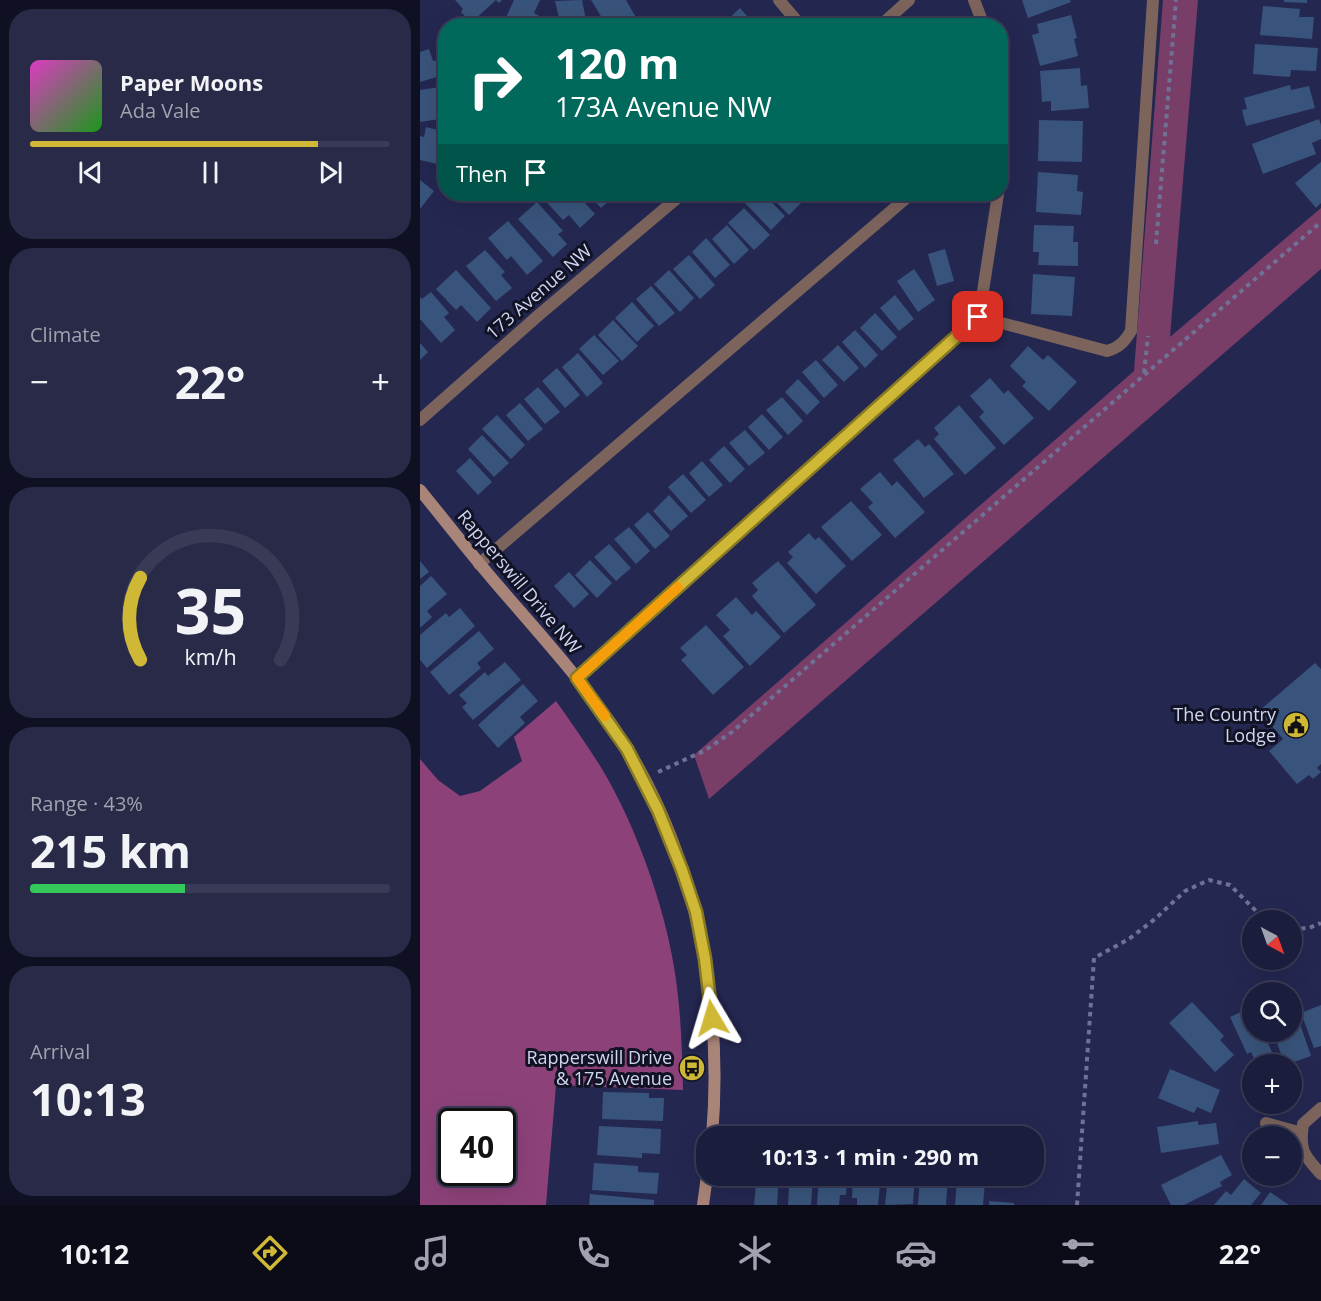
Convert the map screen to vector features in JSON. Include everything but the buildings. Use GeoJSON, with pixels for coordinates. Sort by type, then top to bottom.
{"type":"FeatureCollection","features":[{"type":"Feature","properties":{"kind":"street"},"geometry":{"type":"LineString","coordinates":[[779,0],[794,18]]}},
{"type":"Feature","properties":{"kind":"street"},"geometry":{"type":"LineString","coordinates":[[889,18],[909,0]]}},
{"type":"Feature","properties":{"kind":"street"},"geometry":{"type":"LineString","coordinates":[[974,0],[981,18]]}},
{"type":"Feature","properties":{"kind":"street"},"geometry":{"type":"LineString","coordinates":[[978,317],[1107,351],[1116,348],[1131,331],[1153,0]]}},
{"type":"Feature","properties":{"kind":"street","name":"173 Avenue NW"},"geometry":{"type":"LineString","coordinates":[[420,420],[540,314],[674,201]]}},
{"type":"Feature","properties":{"kind":"street"},"geometry":{"type":"LineString","coordinates":[[479,564],[903,201]]}},
{"type":"Feature","properties":{"kind":"street"},"geometry":{"type":"LineString","coordinates":[[577,678],[978,317],[997,201]]}},
{"type":"Feature","properties":{"kind":"street","name":"Rapperswill Drive NW"},"geometry":{"type":"LineString","coordinates":[[420,490],[479,564],[577,678],[610,723],[644,779],[682,870],[698,924],[712,1018],[716,1080],[713,1126]]}},
{"type":"Feature","properties":{"kind":"street"},"geometry":{"type":"LineString","coordinates":[[1321,1108],[1303,1124],[1302,1132],[1303,1153],[1321,1174]]}},
{"type":"Feature","properties":{"kind":"street"},"geometry":{"type":"LineString","coordinates":[[1266,1123],[1278,1126]]}},
{"type":"Feature","properties":{"kind":"street"},"geometry":{"type":"LineString","coordinates":[[703,1205],[705,1186]]}},
{"type":"Feature","properties":{"kind":"path"},"geometry":{"type":"LineString","coordinates":[[1155,245],[1176,0]]}},
{"type":"Feature","properties":{"kind":"path"},"geometry":{"type":"LineString","coordinates":[[644,779],[704,751],[732,732],[1321,222]]}},
{"type":"Feature","properties":{"kind":"path"},"geometry":{"type":"LineString","coordinates":[[1144,374],[1148,327]]}},
{"type":"Feature","properties":{"kind":"path"},"geometry":{"type":"LineString","coordinates":[[1077,1205],[1094,958],[1129,939],[1185,891],[1209,880],[1230,885],[1255,910]]}},
{"type":"Feature","properties":{"kind":"path"},"geometry":{"type":"LineString","coordinates":[[1302,928],[1321,923]]}},
{"type":"Feature","properties":{"kind":"shaded area"},"geometry":{"type":"Polygon","coordinates":[[[1163,0],[1198,0],[1170,337],[1321,208],[1321,269],[709,799],[694,755],[1134,371],[1163,0]]]}},
{"type":"Feature","properties":{"kind":"shaded area"},"geometry":{"type":"Polygon","coordinates":[[[556,701],[586,743],[626,814],[656,891],[669,943],[680,1013],[683,1090],[556,1085],[546,1205],[420,1205],[420,759],[438,780],[460,796],[480,791],[522,761],[514,737],[556,701]]]}},
{"type":"Feature","properties":{"kind":"slow traffic"},"geometry":{"type":"LineString","coordinates":[[605,716],[577,678],[678,587]]}},
{"type":"Feature","properties":{"kind":"place","name":"The Country Lodge"},"geometry":{"type":"Point","coordinates":[1296,725]}},
{"type":"Feature","properties":{"kind":"place","name":"Rapperswill Drive & 175 Avenue"},"geometry":{"type":"Point","coordinates":[692,1068]}},
{"type":"Feature","properties":{"kind":"route"},"geometry":{"type":"LineString","coordinates":[[712,1018],[705,959],[696,912],[682,870],[644,779],[610,723],[577,678],[978,317]]}}]}
